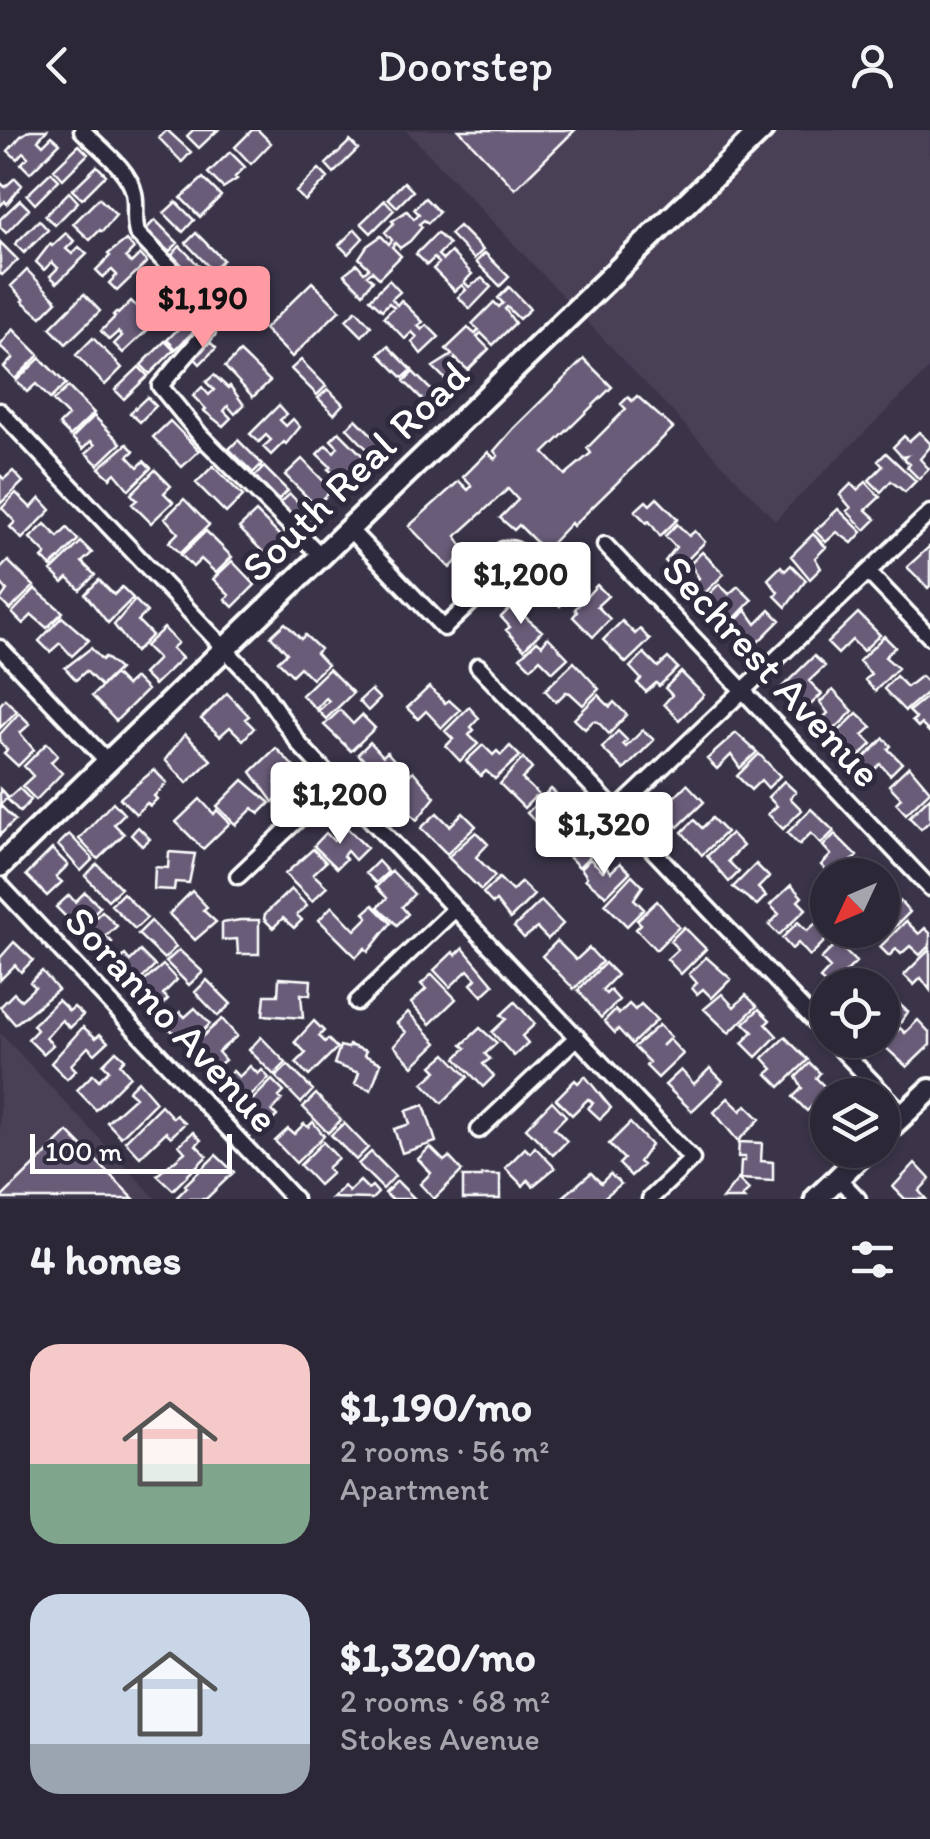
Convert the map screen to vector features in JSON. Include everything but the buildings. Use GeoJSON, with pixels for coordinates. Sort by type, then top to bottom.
{"type":"FeatureCollection","features":[{"type":"Feature","properties":{"kind":"street"},"geometry":{"type":"LineString","coordinates":[[82,130],[123,173],[134,192],[137,233],[213,312],[207,331],[160,386],[200,435],[321,556]]}},
{"type":"Feature","properties":{"kind":"street","name":"South Real Road"},"geometry":{"type":"LineString","coordinates":[[0,866],[762,130]]}},
{"type":"Feature","properties":{"kind":"street"},"geometry":{"type":"LineString","coordinates":[[0,411],[259,685],[300,746],[692,1159],[650,1199]]}},
{"type":"Feature","properties":{"kind":"street"},"geometry":{"type":"LineString","coordinates":[[616,811],[930,513]]}},
{"type":"Feature","properties":{"kind":"street"},"geometry":{"type":"LineString","coordinates":[[349,529],[444,628],[499,576]]}},
{"type":"Feature","properties":{"kind":"street","name":"Sechrest Avenue"},"geometry":{"type":"LineString","coordinates":[[605,545],[930,888]]}},
{"type":"Feature","properties":{"kind":"street"},"geometry":{"type":"LineString","coordinates":[[868,572],[930,637]]}},
{"type":"Feature","properties":{"kind":"street"},"geometry":{"type":"LineString","coordinates":[[0,648],[108,762]]}},
{"type":"Feature","properties":{"kind":"street"},"geometry":{"type":"LineString","coordinates":[[478,666],[810,1016]]}},
{"type":"Feature","properties":{"kind":"street"},"geometry":{"type":"LineString","coordinates":[[238,876],[336,783]]}},
{"type":"Feature","properties":{"kind":"street","name":"Soranno Avenue"},"geometry":{"type":"LineString","coordinates":[[0,886],[294,1199]]}},
{"type":"Feature","properties":{"kind":"street"},"geometry":{"type":"LineString","coordinates":[[358,1002],[456,909]]}},
{"type":"Feature","properties":{"kind":"street"},"geometry":{"type":"LineString","coordinates":[[479,1130],[577,1037]]}},
{"type":"Feature","properties":{"kind":"street"},"geometry":{"type":"LineString","coordinates":[[850,1058],[904,1115]]}},
{"type":"Feature","properties":{"kind":"street"},"geometry":{"type":"LineString","coordinates":[[900,1119],[930,1090]]}},
{"type":"Feature","properties":{"kind":"street"},"geometry":{"type":"LineString","coordinates":[[816,1199],[848,1168]]}},
{"type":"Feature","properties":{"kind":"street"},"geometry":{"type":"LineString","coordinates":[[838,1178],[858,1199]]}},
{"type":"Feature","properties":{"kind":"shaded area"},"geometry":{"type":"Polygon","coordinates":[[[406,130],[930,130],[930,368],[775,520],[406,130]]]}},
{"type":"Feature","properties":{"kind":"shaded area"},"geometry":{"type":"Polygon","coordinates":[[[0,1033],[156,1199],[0,1199],[0,1033]]]}}]}
